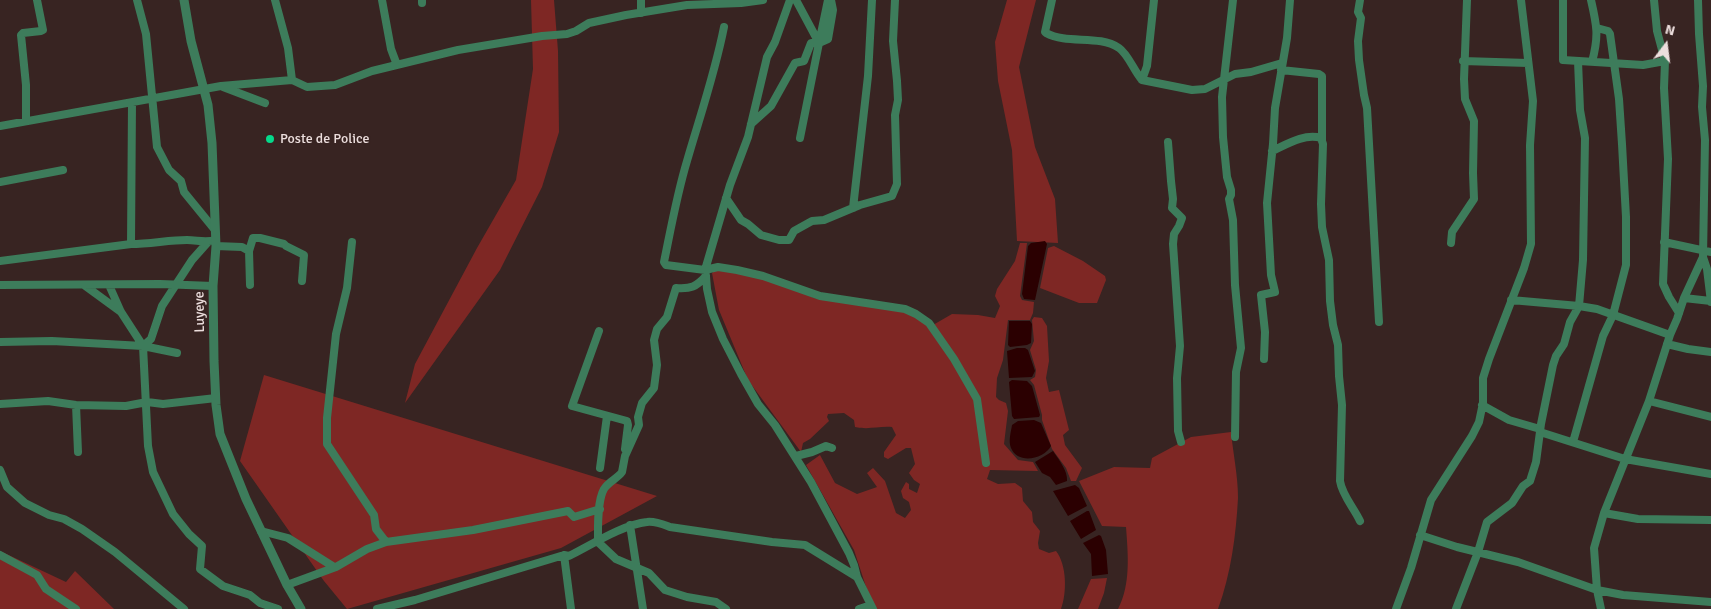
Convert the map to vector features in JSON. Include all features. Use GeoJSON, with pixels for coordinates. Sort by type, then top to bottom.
{"type":"FeatureCollection","features":[{"type":"Feature","properties":{"kind":"street"},"geometry":{"type":"LineString","coordinates":[[26,121],[26,85],[21,35],[23,33],[41,32],[42,30],[43,26],[38,0]]}},
{"type":"Feature","properties":{"kind":"street"},"geometry":{"type":"LineString","coordinates":[[137,0],[146,34],[157,147],[169,170],[181,181],[184,192],[215,230]]}},
{"type":"Feature","properties":{"kind":"street","name":"Luyeye"},"geometry":{"type":"LineString","coordinates":[[184,0],[191,41],[204,90],[212,143],[215,230],[213,243],[213,286],[216,398],[220,434],[246,500],[287,585],[301,609]]}},
{"type":"Feature","properties":{"kind":"street"},"geometry":{"type":"LineString","coordinates":[[275,0],[288,48],[292,80]]}},
{"type":"Feature","properties":{"kind":"street"},"geometry":{"type":"LineString","coordinates":[[382,0],[393,58],[397,65]]}},
{"type":"Feature","properties":{"kind":"street"},"geometry":{"type":"LineString","coordinates":[[641,0],[641,13]]}},
{"type":"Feature","properties":{"kind":"street"},"geometry":{"type":"LineString","coordinates":[[0,126],[222,86],[292,80],[307,88],[335,85],[372,71],[397,65],[488,45],[567,34],[576,31],[589,22],[687,3],[763,0]]}},
{"type":"Feature","properties":{"kind":"street"},"geometry":{"type":"LineString","coordinates":[[625,456],[639,425],[638,418],[642,403],[654,388],[657,365],[654,340],[658,329],[667,317],[676,288],[689,289],[701,282],[706,273],[726,198],[752,124],[767,57],[775,42],[790,0]]}},
{"type":"Feature","properties":{"kind":"street"},"geometry":{"type":"LineString","coordinates":[[796,0],[819,43]]}},
{"type":"Feature","properties":{"kind":"street"},"geometry":{"type":"LineString","coordinates":[[800,138],[825,9],[829,0]]}},
{"type":"Feature","properties":{"kind":"street"},"geometry":{"type":"LineString","coordinates":[[853,208],[868,76],[872,0]]}},
{"type":"Feature","properties":{"kind":"street"},"geometry":{"type":"LineString","coordinates":[[726,198],[741,220],[761,235],[780,240],[789,240],[794,231],[812,221],[824,220],[853,208],[892,196],[897,184],[895,115],[898,100],[898,81],[893,41],[895,0]]}},
{"type":"Feature","properties":{"kind":"street"},"geometry":{"type":"LineString","coordinates":[[1052,0],[1046,33],[1058,38],[1100,41],[1113,44],[1121,49],[1142,80],[1192,90],[1205,89],[1235,74],[1282,66],[1322,76],[1322,227],[1329,260],[1330,301],[1338,345],[1338,376],[1342,405],[1340,481],[1342,489],[1360,521]]}},
{"type":"Feature","properties":{"kind":"street"},"geometry":{"type":"LineString","coordinates":[[1142,80],[1147,66],[1154,0]]}},
{"type":"Feature","properties":{"kind":"street"},"geometry":{"type":"LineString","coordinates":[[1233,0],[1223,80],[1223,137],[1227,177],[1231,190],[1229,200],[1233,220],[1235,277],[1241,348],[1236,372],[1235,437]]}},
{"type":"Feature","properties":{"kind":"street"},"geometry":{"type":"LineString","coordinates":[[1264,360],[1265,332],[1261,294],[1275,292],[1271,276],[1267,203],[1275,108],[1287,38],[1290,0]]}},
{"type":"Feature","properties":{"kind":"street"},"geometry":{"type":"LineString","coordinates":[[1360,0],[1358,12],[1361,18],[1358,41],[1359,60],[1367,108],[1378,322]]}},
{"type":"Feature","properties":{"kind":"street"},"geometry":{"type":"LineString","coordinates":[[1451,243],[1452,232],[1474,199],[1474,121],[1465,99],[1464,61],[1467,0]]}},
{"type":"Feature","properties":{"kind":"street"},"geometry":{"type":"LineString","coordinates":[[1396,609],[1411,568],[1431,500],[1479,422],[1482,405],[1482,386],[1487,365],[1524,268],[1531,244],[1530,155],[1533,101],[1521,0]]}},
{"type":"Feature","properties":{"kind":"street"},"geometry":{"type":"LineString","coordinates":[[1563,0],[1562,58],[1565,61],[1643,65],[1666,61]]}},
{"type":"Feature","properties":{"kind":"street"},"geometry":{"type":"LineString","coordinates":[[1591,0],[1597,28],[1596,48],[1592,62]]}},
{"type":"Feature","properties":{"kind":"street"},"geometry":{"type":"LineString","coordinates":[[1654,0],[1657,31],[1666,61],[1664,88],[1668,159],[1663,284],[1679,313]]}},
{"type":"Feature","properties":{"kind":"street"},"geometry":{"type":"LineString","coordinates":[[1684,298],[1711,301],[1706,253],[1705,140],[1702,107],[1707,86],[1699,34],[1698,0]]}},
{"type":"Feature","properties":{"kind":"street"},"geometry":{"type":"LineString","coordinates":[[724,27],[718,60],[683,174],[664,262],[666,265],[706,273],[718,267],[737,270],[763,276],[820,296],[905,309],[916,314],[929,323],[954,359],[977,399],[986,463]]}},
{"type":"Feature","properties":{"kind":"street"},"geometry":{"type":"LineString","coordinates":[[1573,442],[1603,336],[1614,315],[1626,262],[1626,208],[1614,64],[1610,34],[1597,28]]}},
{"type":"Feature","properties":{"kind":"street"},"geometry":{"type":"LineString","coordinates":[[752,124],[771,106],[795,63],[804,61],[811,43],[819,43]]}},
{"type":"Feature","properties":{"kind":"street"},"geometry":{"type":"LineString","coordinates":[[1464,61],[1528,63]]}},
{"type":"Feature","properties":{"kind":"street"},"geometry":{"type":"LineString","coordinates":[[1456,609],[1478,552],[1487,522],[1512,503],[1523,486],[1530,481],[1536,462],[1548,382],[1556,356],[1564,344],[1570,322],[1579,306],[1584,241],[1585,138],[1580,110],[1578,61]]}},
{"type":"Feature","properties":{"kind":"street"},"geometry":{"type":"LineString","coordinates":[[222,86],[265,103]]}},
{"type":"Feature","properties":{"kind":"street"},"geometry":{"type":"LineString","coordinates":[[131,244],[132,103]]}},
{"type":"Feature","properties":{"kind":"street"},"geometry":{"type":"LineString","coordinates":[[1272,151],[1302,138],[1315,137],[1321,138],[1322,141]]}},
{"type":"Feature","properties":{"kind":"street"},"geometry":{"type":"LineString","coordinates":[[1168,142],[1170,180],[1174,199],[1172,208],[1182,218],[1174,234],[1172,244],[1180,346],[1177,378],[1180,442]]}},
{"type":"Feature","properties":{"kind":"street"},"geometry":{"type":"LineString","coordinates":[[0,182],[63,170]]}},
{"type":"Feature","properties":{"kind":"street"},"geometry":{"type":"LineString","coordinates":[[250,285],[249,251],[253,238],[284,244],[304,255],[302,281]]}},
{"type":"Feature","properties":{"kind":"street"},"geometry":{"type":"LineString","coordinates":[[0,261],[131,244],[186,240],[242,247],[249,251]]}},
{"type":"Feature","properties":{"kind":"street"},"geometry":{"type":"LineString","coordinates":[[352,242],[347,288],[336,334],[327,418],[327,444],[374,515],[376,529],[386,542]]}},
{"type":"Feature","properties":{"kind":"street"},"geometry":{"type":"LineString","coordinates":[[1664,242],[1706,253]]}},
{"type":"Feature","properties":{"kind":"street"},"geometry":{"type":"LineString","coordinates":[[143,346],[151,339],[162,306],[192,260],[213,243]]}},
{"type":"Feature","properties":{"kind":"street"},"geometry":{"type":"LineString","coordinates":[[1601,609],[1597,590],[1594,548],[1604,513],[1649,402],[1684,298],[1706,253]]}},
{"type":"Feature","properties":{"kind":"street"},"geometry":{"type":"LineString","coordinates":[[706,273],[712,312],[723,339],[750,391],[796,456],[849,553],[857,576],[872,607],[859,609]]}},
{"type":"Feature","properties":{"kind":"street"},"geometry":{"type":"LineString","coordinates":[[84,284],[121,312]]}},
{"type":"Feature","properties":{"kind":"street"},"geometry":{"type":"LineString","coordinates":[[0,285],[160,284],[213,286]]}},
{"type":"Feature","properties":{"kind":"street"},"geometry":{"type":"LineString","coordinates":[[110,285],[121,312],[143,346],[148,446],[153,472],[173,514],[189,534],[202,546],[200,569],[224,586],[250,595],[260,603],[278,609]]}},
{"type":"Feature","properties":{"kind":"street"},"geometry":{"type":"LineString","coordinates":[[1511,300],[1597,309],[1670,335]]}},
{"type":"Feature","properties":{"kind":"street"},"geometry":{"type":"LineString","coordinates":[[599,330],[572,406],[625,420],[628,423],[625,456],[621,474],[604,489],[600,509],[598,542],[612,556],[654,576],[665,590],[687,597],[716,602],[726,609]]}},
{"type":"Feature","properties":{"kind":"street"},"geometry":{"type":"LineString","coordinates":[[0,342],[143,346],[177,353]]}},
{"type":"Feature","properties":{"kind":"street"},"geometry":{"type":"LineString","coordinates":[[1667,344],[1711,352]]}},
{"type":"Feature","properties":{"kind":"street"},"geometry":{"type":"LineString","coordinates":[[0,404],[48,401],[76,405],[126,406],[147,402],[163,404],[216,398]]}},
{"type":"Feature","properties":{"kind":"street"},"geometry":{"type":"LineString","coordinates":[[1649,402],[1711,417]]}},
{"type":"Feature","properties":{"kind":"street"},"geometry":{"type":"LineString","coordinates":[[76,405],[78,452]]}},
{"type":"Feature","properties":{"kind":"street"},"geometry":{"type":"LineString","coordinates":[[1482,405],[1508,420],[1625,458],[1711,474]]}},
{"type":"Feature","properties":{"kind":"street"},"geometry":{"type":"LineString","coordinates":[[600,468],[607,416]]}},
{"type":"Feature","properties":{"kind":"street"},"geometry":{"type":"LineString","coordinates":[[796,456],[826,446],[832,448]]}},
{"type":"Feature","properties":{"kind":"street"},"geometry":{"type":"LineString","coordinates":[[0,470],[8,487],[25,503],[82,529],[115,552],[184,609]]}},
{"type":"Feature","properties":{"kind":"street"},"geometry":{"type":"LineString","coordinates":[[287,585],[334,567],[367,549],[386,542],[473,530],[568,511],[574,517],[600,509]]}},
{"type":"Feature","properties":{"kind":"street"},"geometry":{"type":"LineString","coordinates":[[1604,513],[1638,519],[1711,520]]}},
{"type":"Feature","properties":{"kind":"street"},"geometry":{"type":"LineString","coordinates":[[377,609],[394,607],[564,555],[569,556],[630,525],[654,522],[670,527],[805,545],[857,576]]}},
{"type":"Feature","properties":{"kind":"street"},"geometry":{"type":"LineString","coordinates":[[630,525],[643,609]]}},
{"type":"Feature","properties":{"kind":"street"},"geometry":{"type":"LineString","coordinates":[[261,531],[288,538],[334,567]]}},
{"type":"Feature","properties":{"kind":"street"},"geometry":{"type":"LineString","coordinates":[[1420,534],[1457,547],[1518,562],[1597,590],[1623,595],[1711,602]]}},
{"type":"Feature","properties":{"kind":"street"},"geometry":{"type":"LineString","coordinates":[[0,555],[37,575],[46,590],[76,609]]}},
{"type":"Feature","properties":{"kind":"street"},"geometry":{"type":"LineString","coordinates":[[564,555],[571,609]]}},
{"type":"Feature","properties":{"kind":"shaded area"},"geometry":{"type":"Polygon","coordinates":[[[531,0],[554,0],[558,51],[559,132],[542,187],[500,270],[405,403],[415,364],[516,180],[533,69],[531,0]]]}},
{"type":"Feature","properties":{"kind":"shaded area"},"geometry":{"type":"Polygon","coordinates":[[[1007,0],[1036,0],[1019,67],[1035,147],[1055,199],[1058,243],[1017,241],[1012,150],[998,81],[995,42],[1007,0]]]}},
{"type":"Feature","properties":{"kind":"shaded area"},"geometry":{"type":"Polygon","coordinates":[[[1045,241],[1047,244],[1035,300],[1024,299],[1022,294],[1028,246],[1031,243],[1045,241]]]}},
{"type":"Feature","properties":{"kind":"shaded area"},"geometry":{"type":"Polygon","coordinates":[[[1020,243],[1027,243],[1020,296],[1022,300],[1034,302],[1033,313],[1030,320],[1008,320],[1003,360],[997,378],[996,397],[1006,403],[1008,411],[1004,444],[1018,460],[1033,462],[1038,471],[990,470],[987,479],[998,484],[1015,483],[1022,488],[1023,501],[1032,512],[1033,522],[1040,531],[1039,549],[1049,553],[1056,551],[1060,557],[1065,579],[1061,609],[876,609],[870,599],[854,550],[806,465],[820,455],[835,483],[857,494],[877,487],[867,473],[873,468],[885,481],[896,513],[905,518],[911,510],[909,502],[903,498],[901,491],[906,482],[909,484],[909,489],[917,493],[920,484],[909,473],[915,464],[911,448],[906,448],[888,459],[884,457],[884,452],[896,435],[892,427],[855,427],[854,420],[844,413],[828,414],[829,421],[803,443],[801,452],[748,380],[719,310],[712,273],[719,267],[793,287],[814,298],[905,312],[933,325],[952,314],[995,318],[1000,306],[995,296],[997,289],[1015,261],[1020,243]]]}},
{"type":"Feature","properties":{"kind":"shaded area"},"geometry":{"type":"Polygon","coordinates":[[[1054,246],[1083,261],[1105,276],[1106,280],[1097,303],[1079,303],[1040,288],[1048,248],[1054,246]]]}},
{"type":"Feature","properties":{"kind":"shaded area"},"geometry":{"type":"Polygon","coordinates":[[[1034,317],[1042,318],[1047,326],[1049,361],[1046,378],[1049,392],[1059,390],[1069,430],[1063,435],[1065,445],[1082,468],[1076,481],[1071,481],[1066,468],[1052,449],[1042,420],[1034,385],[1030,380],[1035,377],[1036,370],[1030,350],[1034,341],[1032,320],[1034,317]]]}},
{"type":"Feature","properties":{"kind":"shaded area"},"geometry":{"type":"Polygon","coordinates":[[[1009,321],[1030,321],[1032,324],[1031,343],[1010,347],[1008,345],[1009,321]]]}},
{"type":"Feature","properties":{"kind":"shaded area"},"geometry":{"type":"Polygon","coordinates":[[[1017,348],[1028,350],[1035,371],[1032,377],[1009,378],[1007,351],[1017,348]]]}},
{"type":"Feature","properties":{"kind":"shaded area"},"geometry":{"type":"Polygon","coordinates":[[[264,375],[657,496],[561,548],[347,609],[324,581],[240,461],[264,375]]]}},
{"type":"Feature","properties":{"kind":"shaded area"},"geometry":{"type":"Polygon","coordinates":[[[1012,380],[1027,381],[1032,386],[1039,417],[1014,419],[1012,416],[1009,382],[1012,380]]]}},
{"type":"Feature","properties":{"kind":"shaded area"},"geometry":{"type":"Polygon","coordinates":[[[1034,420],[1041,423],[1051,446],[1048,451],[1037,457],[1019,457],[1014,453],[1010,445],[1012,425],[1018,421],[1034,420]]]}},
{"type":"Feature","properties":{"kind":"shaded area"},"geometry":{"type":"Polygon","coordinates":[[[1231,432],[1237,481],[1237,512],[1230,568],[1218,609],[1118,609],[1127,579],[1126,527],[1102,526],[1079,481],[1114,467],[1150,468],[1152,458],[1191,437],[1231,432]]]}},
{"type":"Feature","properties":{"kind":"shaded area"},"geometry":{"type":"Polygon","coordinates":[[[1053,451],[1063,466],[1067,477],[1067,481],[1056,485],[1050,477],[1042,473],[1035,462],[1053,451]]]}},
{"type":"Feature","properties":{"kind":"shaded area"},"geometry":{"type":"Polygon","coordinates":[[[1075,485],[1079,488],[1087,506],[1068,516],[1053,491],[1075,485]]]}},
{"type":"Feature","properties":{"kind":"shaded area"},"geometry":{"type":"Polygon","coordinates":[[[1089,511],[1096,530],[1081,539],[1070,521],[1089,511]]]}},
{"type":"Feature","properties":{"kind":"shaded area"},"geometry":{"type":"Polygon","coordinates":[[[1099,535],[1106,550],[1108,574],[1092,576],[1091,554],[1083,543],[1099,535]]]}},
{"type":"Feature","properties":{"kind":"shaded area"},"geometry":{"type":"Polygon","coordinates":[[[0,551],[66,582],[75,571],[114,609],[0,609],[0,551]]]}},
{"type":"Feature","properties":{"kind":"shaded area"},"geometry":{"type":"Polygon","coordinates":[[[1107,578],[1098,609],[1078,609],[1091,579],[1107,578]]]}},
{"type":"Feature","properties":{"kind":"place","name":"Poste de Police"},"geometry":{"type":"Point","coordinates":[270,139]}}]}
